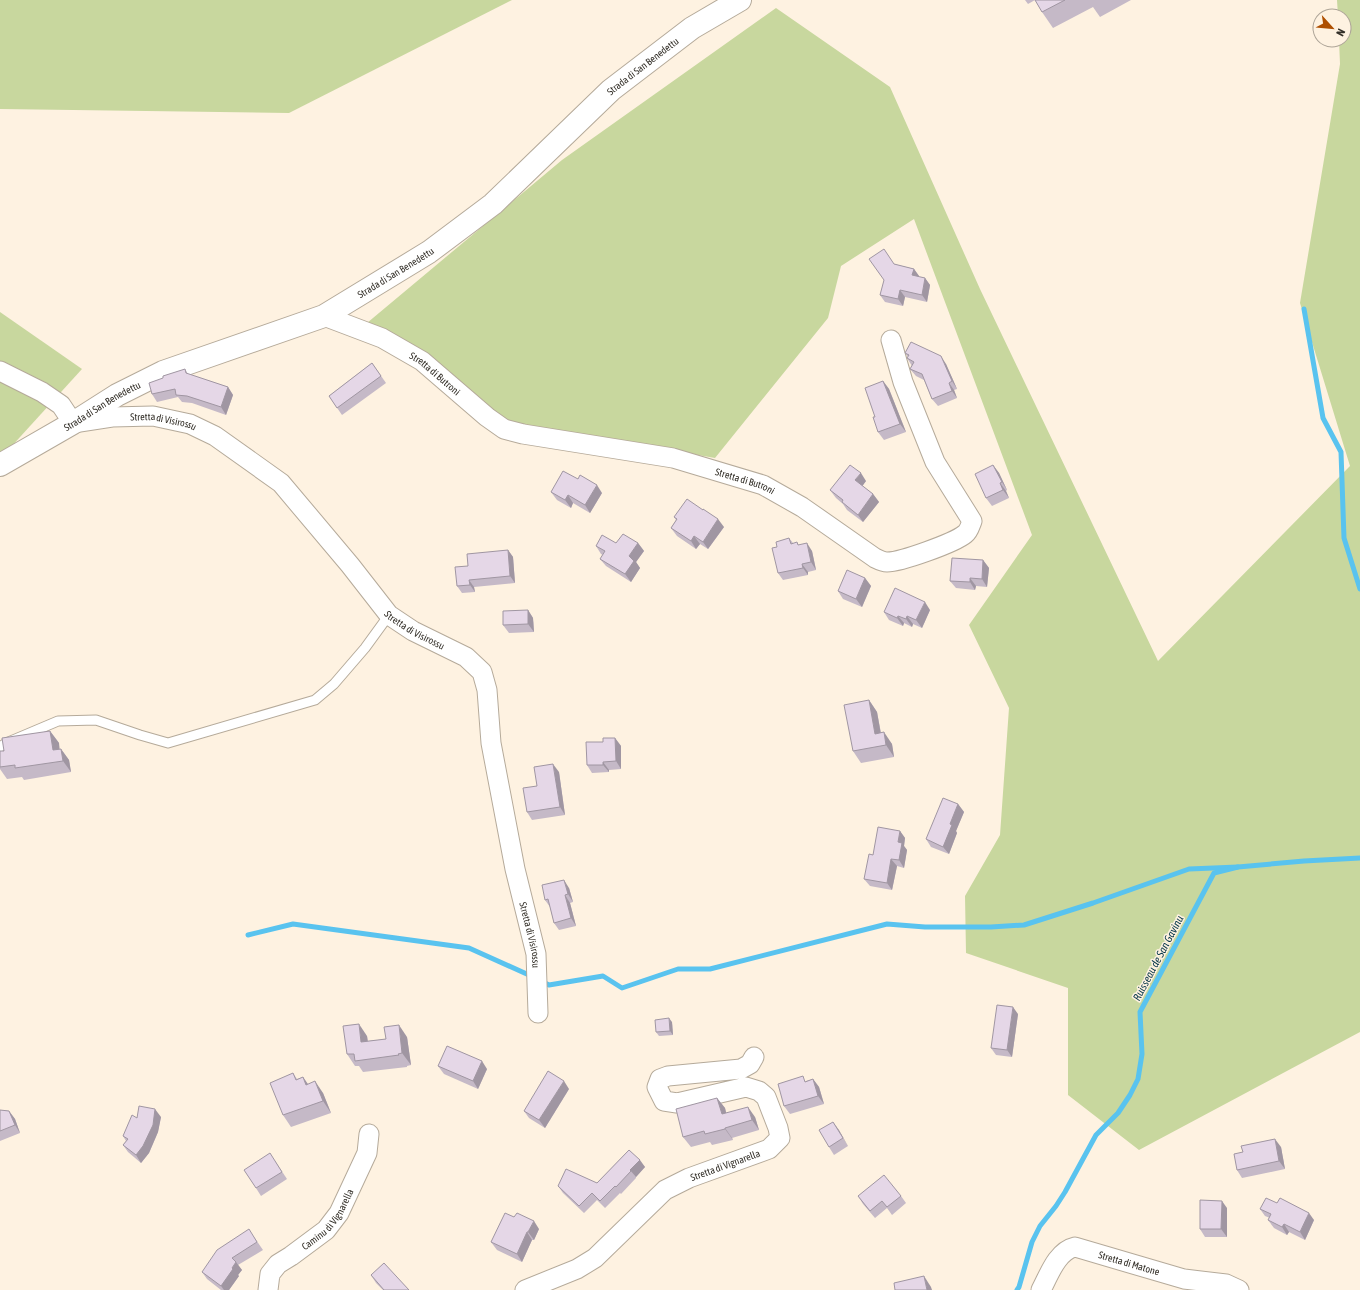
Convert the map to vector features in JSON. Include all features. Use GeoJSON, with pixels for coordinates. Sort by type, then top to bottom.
{"type":"FeatureCollection","features":[{"type":"Feature","properties":{"kind":"street","name":"Strada di San Benedettu"},"geometry":{"type":"LineString","coordinates":[[0,466],[117,395],[164,372],[324,316],[429,252],[493,204],[610,90],[692,28],[740,0]]}},
{"type":"Feature","properties":{"kind":"street","name":"Stretta di Butroni"},"geometry":{"type":"LineString","coordinates":[[324,316],[382,338],[422,361],[504,430],[673,458],[763,485],[802,507],[875,558],[885,562],[895,562],[932,550],[965,535],[970,529],[972,521],[935,462],[903,382],[891,340]]}},
{"type":"Feature","properties":{"kind":"street"},"geometry":{"type":"LineString","coordinates":[[0,371],[42,392],[61,405],[73,423]]}},
{"type":"Feature","properties":{"kind":"street","name":"Stretta di Visirossu"},"geometry":{"type":"LineString","coordinates":[[73,423],[112,417],[153,416],[190,424],[215,436],[280,483],[350,565],[389,615],[413,631],[466,657],[482,672],[487,690],[492,744],[515,869],[536,954],[538,1013]]}},
{"type":"Feature","properties":{"kind":"street","name":"Stretta di Vignarella"},"geometry":{"type":"LineString","coordinates":[[530,1289],[577,1269],[595,1258],[665,1190],[689,1178],[769,1149],[780,1138],[778,1128],[766,1097],[759,1091],[746,1087],[677,1103],[664,1101],[657,1087],[660,1079],[668,1076],[741,1069],[750,1064],[754,1057]]}},
{"type":"Feature","properties":{"kind":"street","name":"Caminu di Vignarella"},"geometry":{"type":"LineString","coordinates":[[268,1290],[270,1274],[278,1264],[326,1230],[339,1213],[367,1153],[369,1134]]}},
{"type":"Feature","properties":{"kind":"street","name":"Stretta di Matone"},"geometry":{"type":"LineString","coordinates":[[1041,1290],[1061,1254],[1068,1248],[1075,1246],[1184,1279],[1226,1284],[1239,1290]]}},
{"type":"Feature","properties":{"kind":"lane"},"geometry":{"type":"LineString","coordinates":[[0,747],[58,721],[96,720],[168,743],[315,700],[339,678],[365,648],[389,615]]}},
{"type":"Feature","properties":{"kind":"green space"},"geometry":{"type":"Polygon","coordinates":[[[0,0],[512,0],[289,113],[0,109],[0,0]]]}},
{"type":"Feature","properties":{"kind":"green space"},"geometry":{"type":"Polygon","coordinates":[[[1337,0],[1360,0],[1360,1032],[1139,1150],[1068,1095],[1068,988],[966,953],[965,896],[1000,835],[1009,708],[969,625],[1032,535],[914,219],[841,266],[828,318],[715,458],[504,421],[367,323],[562,160],[776,8],[890,87],[980,289],[1158,661],[1350,466],[1300,303],[1340,64],[1339,48],[1352,48],[1352,8],[1338,8],[1337,0]]]}},
{"type":"Feature","properties":{"kind":"green space"},"geometry":{"type":"Polygon","coordinates":[[[0,312],[82,369],[0,459],[0,312]]]}},
{"type":"Feature","properties":{"kind":"building"},"geometry":{"type":"Polygon","coordinates":[[[1035,0],[1065,0],[1042,12],[1035,0]]]}},
{"type":"Feature","properties":{"kind":"building"},"geometry":{"type":"Polygon","coordinates":[[[884,249],[894,264],[914,269],[912,275],[925,278],[922,295],[900,290],[898,299],[880,295],[884,280],[869,259],[884,249]]]}},
{"type":"Feature","properties":{"kind":"building"},"geometry":{"type":"Polygon","coordinates":[[[911,342],[941,356],[952,381],[949,383],[952,391],[932,399],[922,374],[910,369],[914,362],[907,358],[909,355],[905,353],[911,342]]]}},
{"type":"Feature","properties":{"kind":"building"},"geometry":{"type":"Polygon","coordinates":[[[372,363],[381,376],[337,408],[329,396],[372,363]]]}},
{"type":"Feature","properties":{"kind":"building"},"geometry":{"type":"Polygon","coordinates":[[[185,369],[186,373],[228,387],[221,407],[187,396],[176,395],[175,389],[152,394],[149,383],[163,378],[163,376],[185,369]]]}},
{"type":"Feature","properties":{"kind":"building"},"geometry":{"type":"Polygon","coordinates":[[[883,381],[900,424],[878,432],[873,417],[875,417],[865,388],[883,381]]]}},
{"type":"Feature","properties":{"kind":"building"},"geometry":{"type":"Polygon","coordinates":[[[850,465],[861,473],[855,480],[873,494],[858,515],[830,490],[850,465]]]}},
{"type":"Feature","properties":{"kind":"building"},"geometry":{"type":"Polygon","coordinates":[[[993,465],[1002,482],[1000,483],[1003,490],[986,498],[975,474],[993,465]]]}},
{"type":"Feature","properties":{"kind":"building"},"geometry":{"type":"Polygon","coordinates":[[[563,471],[578,479],[580,475],[597,485],[585,505],[568,495],[565,500],[551,492],[563,471]]]}},
{"type":"Feature","properties":{"kind":"building"},"geometry":{"type":"Polygon","coordinates":[[[687,499],[718,519],[703,542],[694,536],[691,541],[671,528],[677,519],[674,517],[687,499]]]}},
{"type":"Feature","properties":{"kind":"building"},"geometry":{"type":"Polygon","coordinates":[[[623,534],[638,543],[629,556],[634,561],[625,574],[600,559],[605,551],[596,546],[602,535],[616,543],[623,534]]]}},
{"type":"Feature","properties":{"kind":"building"},"geometry":{"type":"Polygon","coordinates":[[[789,538],[791,544],[797,542],[798,545],[807,543],[811,562],[802,564],[803,568],[778,573],[772,548],[777,547],[776,542],[789,538]]]}},
{"type":"Feature","properties":{"kind":"building"},"geometry":{"type":"Polygon","coordinates":[[[508,550],[510,576],[469,580],[470,585],[457,586],[455,567],[468,566],[467,554],[508,550]]]}},
{"type":"Feature","properties":{"kind":"building"},"geometry":{"type":"Polygon","coordinates":[[[952,558],[983,560],[982,579],[970,578],[970,582],[950,581],[952,558]]]}},
{"type":"Feature","properties":{"kind":"building"},"geometry":{"type":"Polygon","coordinates":[[[847,570],[865,578],[856,599],[838,591],[847,570]]]}},
{"type":"Feature","properties":{"kind":"building"},"geometry":{"type":"Polygon","coordinates":[[[895,588],[925,602],[916,620],[907,616],[906,619],[898,616],[897,618],[884,612],[895,588]]]}},
{"type":"Feature","properties":{"kind":"building"},"geometry":{"type":"Polygon","coordinates":[[[528,610],[528,624],[503,625],[503,611],[528,610]]]}},
{"type":"Feature","properties":{"kind":"building"},"geometry":{"type":"Polygon","coordinates":[[[869,700],[875,734],[884,732],[886,745],[853,751],[844,705],[869,700]]]}},
{"type":"Feature","properties":{"kind":"building"},"geometry":{"type":"Polygon","coordinates":[[[50,731],[53,750],[61,749],[63,761],[15,768],[15,765],[0,767],[0,751],[4,751],[2,738],[50,731]]]}},
{"type":"Feature","properties":{"kind":"building"},"geometry":{"type":"Polygon","coordinates":[[[603,738],[615,738],[616,761],[603,762],[603,765],[587,765],[586,742],[603,742],[603,738]]]}},
{"type":"Feature","properties":{"kind":"building"},"geometry":{"type":"Polygon","coordinates":[[[553,764],[560,807],[527,812],[523,788],[537,786],[534,767],[553,764]]]}},
{"type":"Feature","properties":{"kind":"building"},"geometry":{"type":"Polygon","coordinates":[[[943,798],[958,804],[950,824],[952,825],[943,847],[926,839],[943,798]]]}},
{"type":"Feature","properties":{"kind":"building"},"geometry":{"type":"Polygon","coordinates":[[[878,827],[900,831],[898,842],[902,843],[899,860],[891,859],[887,883],[864,879],[869,854],[873,855],[878,827]]]}},
{"type":"Feature","properties":{"kind":"building"},"geometry":{"type":"Polygon","coordinates":[[[564,880],[568,894],[565,895],[571,918],[554,923],[548,899],[545,900],[542,885],[564,880]]]}},
{"type":"Feature","properties":{"kind":"building"},"geometry":{"type":"Polygon","coordinates":[[[997,1005],[1013,1007],[1007,1050],[991,1048],[997,1005]]]}},
{"type":"Feature","properties":{"kind":"building"},"geometry":{"type":"Polygon","coordinates":[[[669,1018],[670,1031],[656,1032],[655,1020],[669,1018]]]}},
{"type":"Feature","properties":{"kind":"building"},"geometry":{"type":"Polygon","coordinates":[[[359,1024],[361,1042],[386,1039],[384,1027],[399,1025],[402,1053],[398,1054],[399,1055],[355,1061],[354,1054],[347,1054],[343,1026],[359,1024]]]}},
{"type":"Feature","properties":{"kind":"building"},"geometry":{"type":"Polygon","coordinates":[[[447,1046],[482,1061],[473,1081],[438,1066],[447,1046]]]}},
{"type":"Feature","properties":{"kind":"building"},"geometry":{"type":"Polygon","coordinates":[[[548,1071],[564,1081],[539,1120],[524,1111],[548,1071]]]}},
{"type":"Feature","properties":{"kind":"building"},"geometry":{"type":"Polygon","coordinates":[[[293,1073],[296,1080],[303,1077],[306,1085],[315,1081],[323,1101],[283,1115],[270,1083],[293,1073]]]}},
{"type":"Feature","properties":{"kind":"building"},"geometry":{"type":"Polygon","coordinates":[[[803,1076],[805,1082],[813,1079],[818,1096],[784,1106],[778,1084],[803,1076]]]}},
{"type":"Feature","properties":{"kind":"building"},"geometry":{"type":"Polygon","coordinates":[[[717,1098],[722,1114],[748,1107],[752,1120],[705,1134],[704,1131],[683,1137],[676,1109],[717,1098]]]}},
{"type":"Feature","properties":{"kind":"building"},"geometry":{"type":"Polygon","coordinates":[[[139,1106],[155,1109],[153,1125],[143,1146],[136,1155],[123,1145],[128,1139],[123,1136],[132,1115],[137,1118],[139,1106]]]}},
{"type":"Feature","properties":{"kind":"building"},"geometry":{"type":"Polygon","coordinates":[[[0,1110],[9,1111],[15,1125],[0,1131],[0,1110]]]}},
{"type":"Feature","properties":{"kind":"building"},"geometry":{"type":"Polygon","coordinates":[[[833,1122],[843,1138],[829,1147],[819,1130],[833,1122]]]}},
{"type":"Feature","properties":{"kind":"building"},"geometry":{"type":"Polygon","coordinates":[[[1275,1139],[1279,1161],[1237,1170],[1234,1154],[1243,1152],[1241,1146],[1275,1139]]]}},
{"type":"Feature","properties":{"kind":"building"},"geometry":{"type":"Polygon","coordinates":[[[629,1150],[640,1160],[616,1187],[615,1186],[600,1201],[592,1193],[579,1206],[558,1186],[566,1169],[597,1183],[629,1150]]]}},
{"type":"Feature","properties":{"kind":"building"},"geometry":{"type":"Polygon","coordinates":[[[270,1153],[282,1172],[256,1188],[244,1170],[270,1153]]]}},
{"type":"Feature","properties":{"kind":"building"},"geometry":{"type":"Polygon","coordinates":[[[884,1175],[901,1196],[887,1207],[882,1201],[870,1211],[858,1196],[884,1175]]]}},
{"type":"Feature","properties":{"kind":"building"},"geometry":{"type":"Polygon","coordinates":[[[1266,1198],[1277,1203],[1280,1198],[1309,1213],[1300,1232],[1284,1224],[1282,1227],[1268,1220],[1271,1214],[1260,1209],[1266,1198]]]}},
{"type":"Feature","properties":{"kind":"building"},"geometry":{"type":"Polygon","coordinates":[[[1200,1200],[1222,1201],[1221,1229],[1200,1229],[1200,1200]]]}},
{"type":"Feature","properties":{"kind":"building"},"geometry":{"type":"Polygon","coordinates":[[[505,1213],[514,1217],[517,1213],[534,1221],[517,1254],[491,1242],[505,1213]]]}},
{"type":"Feature","properties":{"kind":"building"},"geometry":{"type":"Polygon","coordinates":[[[249,1229],[257,1242],[232,1258],[236,1262],[221,1286],[202,1272],[217,1250],[249,1229]]]}},
{"type":"Feature","properties":{"kind":"building"},"geometry":{"type":"Polygon","coordinates":[[[384,1263],[409,1290],[384,1290],[371,1275],[384,1263]]]}},
{"type":"Feature","properties":{"kind":"building"},"geometry":{"type":"Polygon","coordinates":[[[924,1276],[927,1290],[895,1290],[894,1283],[924,1276]]]}},
{"type":"Feature","properties":{"kind":"waterway"},"geometry":{"type":"LineString","coordinates":[[1304,309],[1323,418],[1341,452],[1344,538],[1360,589]]}},
{"type":"Feature","properties":{"kind":"waterway","name":"Ruisseau de San Gavinu"},"geometry":{"type":"LineString","coordinates":[[1017,1290],[1032,1242],[1040,1226],[1065,1192],[1096,1135],[1118,1113],[1130,1095],[1138,1079],[1142,1054],[1140,1012],[1214,873],[1238,867],[1360,858]]}},
{"type":"Feature","properties":{"kind":"waterway"},"geometry":{"type":"LineString","coordinates":[[545,983],[549,985],[603,976],[622,988],[678,969],[710,969],[887,924],[925,927],[991,927],[1024,925],[1093,903],[1189,869],[1238,867]]}},
{"type":"Feature","properties":{"kind":"waterway"},"geometry":{"type":"LineString","coordinates":[[248,935],[293,924],[469,948],[529,975]]}}]}
